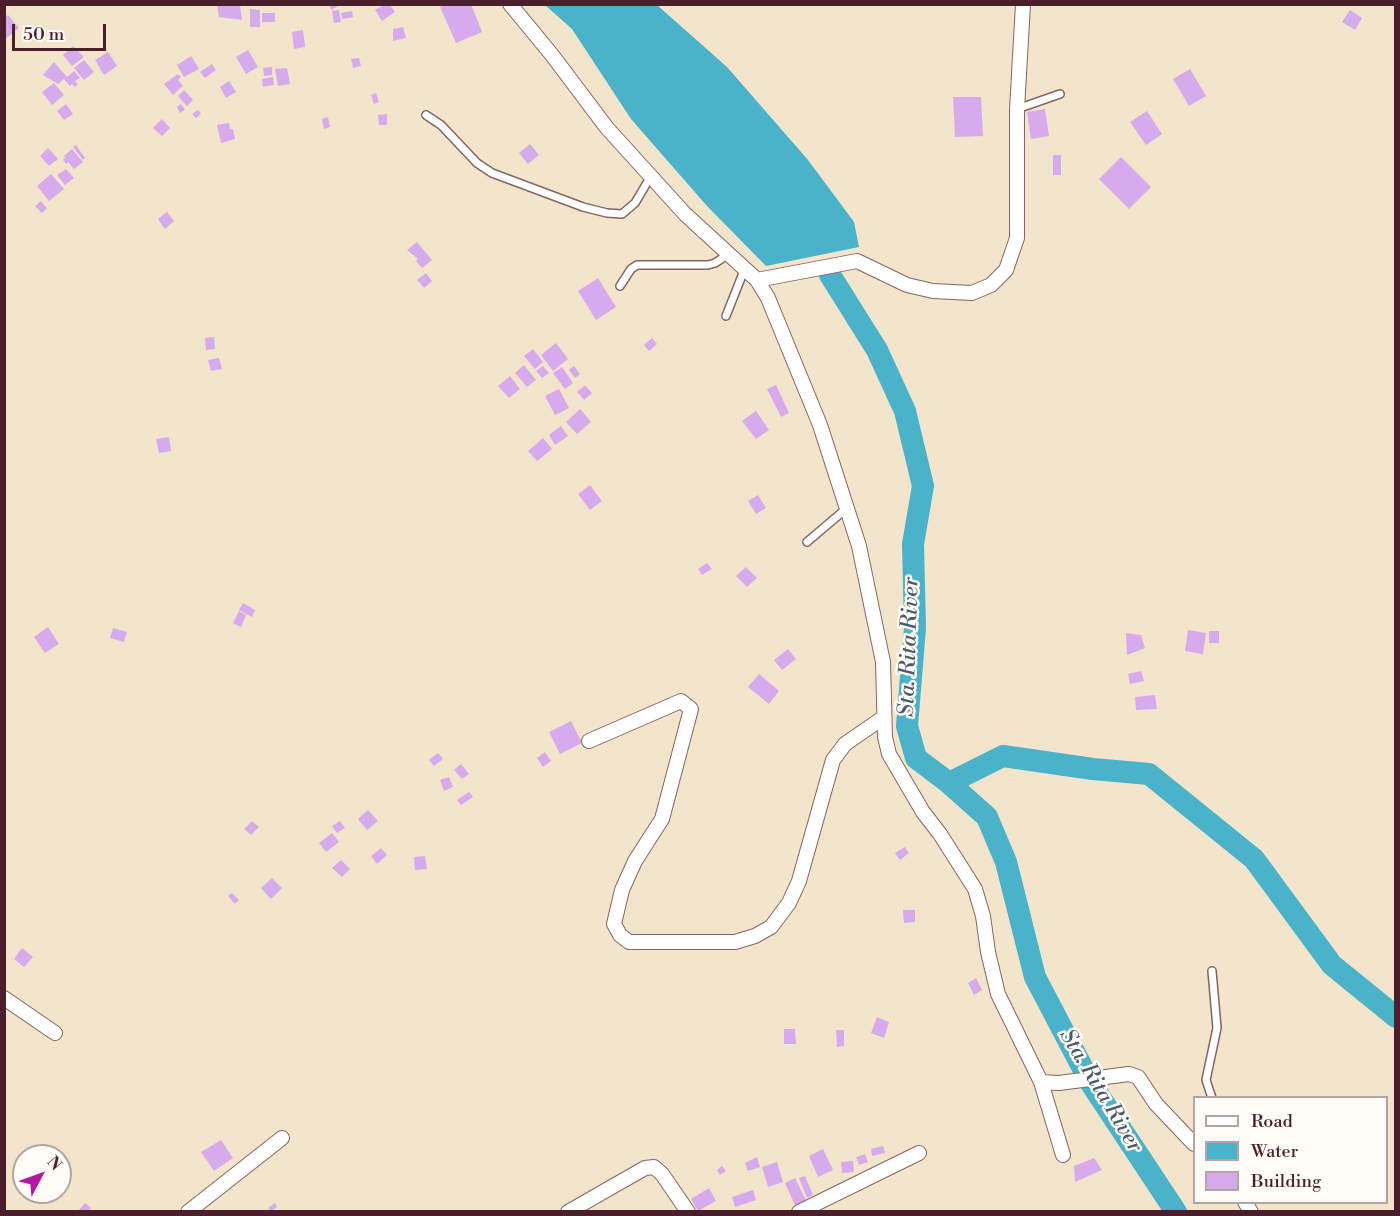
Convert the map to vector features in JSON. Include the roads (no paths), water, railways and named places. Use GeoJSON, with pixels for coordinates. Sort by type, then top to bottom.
{"type":"FeatureCollection","features":[{"type":"Feature","properties":{"kind":"street"},"geometry":{"type":"LineString","coordinates":[[757,280],[857,261],[907,285],[933,291],[972,293],[991,285],[1006,270],[1017,238],[1017,109],[1023,4]]}},
{"type":"Feature","properties":{"kind":"street"},"geometry":{"type":"LineString","coordinates":[[518,8],[607,128],[686,214],[757,280],[768,298],[820,425],[859,546],[883,662],[884,717],[889,754],[923,812],[975,889],[983,916],[988,952],[998,994],[1041,1082],[1063,1155]]}},
{"type":"Feature","properties":{"kind":"street"},"geometry":{"type":"LineString","coordinates":[[589,741],[681,701],[691,709],[662,819],[635,861],[622,890],[614,924],[620,935],[629,942],[735,942],[755,936],[771,927],[789,903],[799,881],[833,760],[845,744],[884,717]]}},
{"type":"Feature","properties":{"kind":"street"},"geometry":{"type":"LineString","coordinates":[[4,998],[55,1033]]}},
{"type":"Feature","properties":{"kind":"street"},"geometry":{"type":"LineString","coordinates":[[1041,1082],[1059,1083],[1129,1074],[1138,1077],[1156,1104],[1193,1143]]}},
{"type":"Feature","properties":{"kind":"street"},"geometry":{"type":"LineString","coordinates":[[188,1212],[282,1138]]}},
{"type":"Feature","properties":{"kind":"street"},"geometry":{"type":"LineString","coordinates":[[800,1212],[920,1153]]}},
{"type":"Feature","properties":{"kind":"street"},"geometry":{"type":"LineString","coordinates":[[568,1212],[645,1167],[654,1167],[663,1174],[688,1212]]}},
{"type":"Feature","properties":{"kind":"lane"},"geometry":{"type":"LineString","coordinates":[[1017,109],[1060,94]]}},
{"type":"Feature","properties":{"kind":"lane"},"geometry":{"type":"LineString","coordinates":[[426,115],[441,125],[477,163],[492,173],[583,207],[622,214],[635,203],[651,176]]}},
{"type":"Feature","properties":{"kind":"lane"},"geometry":{"type":"LineString","coordinates":[[620,286],[631,269],[637,265],[708,265],[729,254]]}},
{"type":"Feature","properties":{"kind":"lane"},"geometry":{"type":"LineString","coordinates":[[726,316],[745,268]]}},
{"type":"Feature","properties":{"kind":"lane"},"geometry":{"type":"LineString","coordinates":[[807,542],[847,508]]}},
{"type":"Feature","properties":{"kind":"lane"},"geometry":{"type":"LineString","coordinates":[[1211,1096],[1206,1080],[1217,1028],[1212,972]]}},
{"type":"Feature","properties":{"kind":"water"},"geometry":{"type":"Polygon","coordinates":[[[545,5],[657,5],[727,67],[808,160],[854,222],[859,247],[766,266],[707,206],[631,119],[572,29],[545,5]]]}},
{"type":"Feature","properties":{"kind":"waterway","name":"Sta. Rita River"},"geometry":{"type":"LineString","coordinates":[[830,275],[877,350],[905,411],[923,486],[913,544],[915,628],[907,726],[916,758],[949,783],[987,817],[1006,862],[1035,977],[1090,1082],[1176,1212]]}},
{"type":"Feature","properties":{"kind":"waterway"},"geometry":{"type":"LineString","coordinates":[[949,783],[1003,756],[1093,769],[1149,774],[1254,859],[1332,965],[1396,1017]]}}]}
